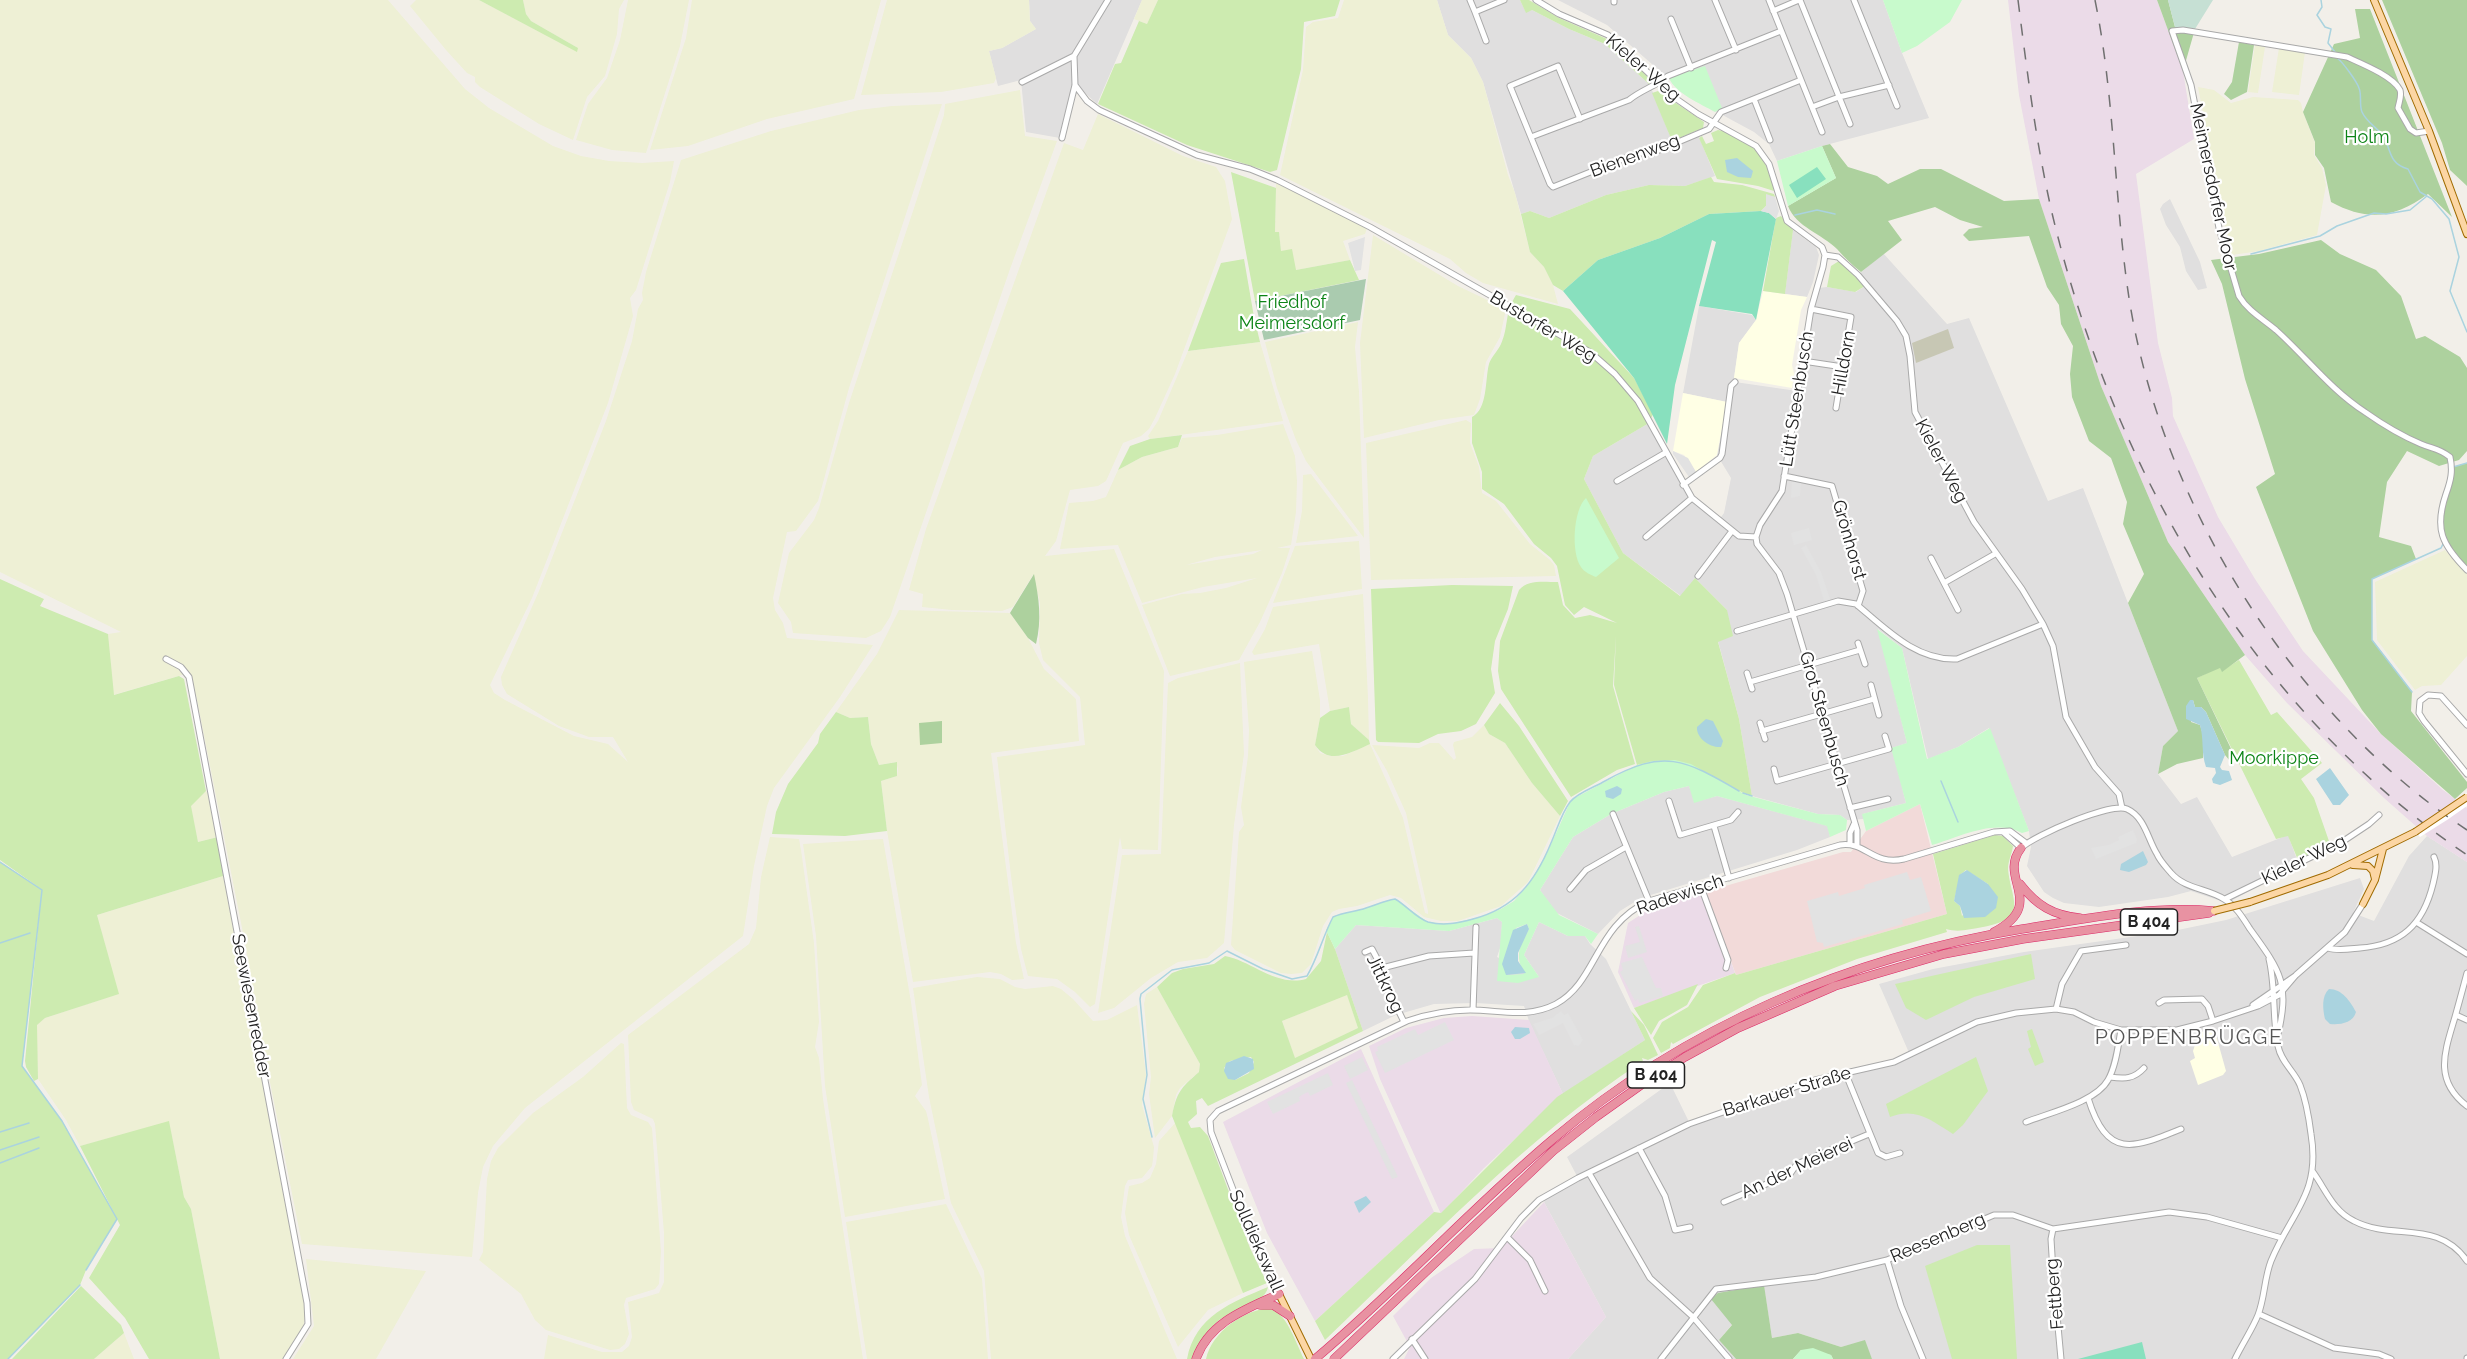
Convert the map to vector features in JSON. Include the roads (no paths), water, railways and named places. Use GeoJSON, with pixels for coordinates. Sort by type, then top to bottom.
{"type":"FeatureCollection","features":[{"type":"Feature","properties":{"kind":"highway"},"geometry":{"type":"LineString","coordinates":[[1988,935],[2016,917],[2020,905],[2014,863],[2024,845]]}},
{"type":"Feature","properties":{"kind":"highway"},"geometry":{"type":"LineString","coordinates":[[2018,881],[2034,900],[2049,912],[2093,919]]}},
{"type":"Feature","properties":{"kind":"highway","name":"B 404"},"geometry":{"type":"LineString","coordinates":[[1313,1359],[1377,1305],[1554,1138],[1605,1099],[1662,1061],[1729,1023],[1802,989],[1890,958],[1988,935],[2168,910],[2214,911]]}},
{"type":"Feature","properties":{"kind":"highway","name":"B 404"},"geometry":{"type":"LineString","coordinates":[[1334,1359],[1501,1198],[1560,1146],[1604,1111],[1665,1069],[1738,1028],[1835,986],[1944,954],[2023,939],[2200,915],[2214,911]]}},
{"type":"Feature","properties":{"kind":"highway"},"geometry":{"type":"LineString","coordinates":[[1196,1359],[1205,1341],[1226,1320],[1279,1294]]}},
{"type":"Feature","properties":{"kind":"highway"},"geometry":{"type":"LineString","coordinates":[[1256,1306],[1273,1305],[1290,1316]]}},
{"type":"Feature","properties":{"kind":"highway"},"geometry":{"type":"LineString","coordinates":[[1201,1359],[1205,1341]]}},
{"type":"Feature","properties":{"kind":"main road"},"geometry":{"type":"LineString","coordinates":[[2374,0],[2429,131],[2467,234]]}},
{"type":"Feature","properties":{"kind":"main road","name":"B 404"},"geometry":{"type":"LineString","coordinates":[[2214,911],[2305,884],[2350,865],[2415,832],[2467,797]]}},
{"type":"Feature","properties":{"kind":"main road"},"geometry":{"type":"LineString","coordinates":[[2363,904],[2375,880],[2383,849]]}},
{"type":"Feature","properties":{"kind":"main road"},"geometry":{"type":"LineString","coordinates":[[2350,865],[2368,866],[2373,871],[2375,880]]}},
{"type":"Feature","properties":{"kind":"main road","name":"Solldiekswall"},"geometry":{"type":"LineString","coordinates":[[1279,1294],[1313,1359]]}},
{"type":"Feature","properties":{"kind":"street"},"geometry":{"type":"LineString","coordinates":[[1062,138],[1074,85],[1074,56],[1108,0]]}},
{"type":"Feature","properties":{"kind":"street"},"geometry":{"type":"LineString","coordinates":[[1470,0],[1486,41]]}},
{"type":"Feature","properties":{"kind":"street"},"geometry":{"type":"LineString","coordinates":[[1475,12],[1504,0]]}},
{"type":"Feature","properties":{"kind":"street","name":"Kieler Weg"},"geometry":{"type":"LineString","coordinates":[[1536,0],[1559,14],[1608,35],[1659,85],[1698,114],[1756,146],[1766,156],[1787,221],[1822,247],[1825,255],[1838,257],[1858,275],[1897,321],[1906,336],[1910,356],[1915,412],[1974,522],[2022,589],[2043,624],[2053,646],[2066,717],[2095,767],[2119,794],[2122,808],[2138,817],[2159,858],[2177,879],[2187,886],[2225,899],[2239,912],[2278,971],[2284,991]]}},
{"type":"Feature","properties":{"kind":"street"},"geometry":{"type":"LineString","coordinates":[[1715,0],[1736,50]]}},
{"type":"Feature","properties":{"kind":"street"},"geometry":{"type":"LineString","coordinates":[[1769,0],[1822,132]]}},
{"type":"Feature","properties":{"kind":"street"},"geometry":{"type":"LineString","coordinates":[[1773,10],[1800,0],[1850,124]]}},
{"type":"Feature","properties":{"kind":"street"},"geometry":{"type":"LineString","coordinates":[[1854,0],[1897,106]]}},
{"type":"Feature","properties":{"kind":"street"},"geometry":{"type":"LineString","coordinates":[[1671,19],[1691,68]]}},
{"type":"Feature","properties":{"kind":"street","name":"Meimersdorfer Moor"},"geometry":{"type":"LineString","coordinates":[[2429,131],[2416,133],[2410,129],[2398,108],[2401,95],[2395,84],[2362,63],[2335,55],[2183,30],[2172,31],[2191,85],[2219,228],[2239,296],[2245,306],[2275,329],[2304,359],[2363,411],[2407,437],[2424,445],[2440,448],[2450,457],[2452,477],[2443,502],[2440,532],[2452,555],[2467,570]]}},
{"type":"Feature","properties":{"kind":"street"},"geometry":{"type":"LineString","coordinates":[[1580,119],[1558,66],[1510,86],[1531,137],[1580,119],[1629,100],[1659,85],[1668,76],[1781,31]]}},
{"type":"Feature","properties":{"kind":"street"},"geometry":{"type":"LineString","coordinates":[[1022,82],[1074,56]]}},
{"type":"Feature","properties":{"kind":"street","name":"Bienenweg"},"geometry":{"type":"LineString","coordinates":[[1531,137],[1553,187],[1638,153],[1652,153],[1709,129],[1721,112],[1801,80]]}},
{"type":"Feature","properties":{"kind":"street","name":"Bustorfer Weg"},"geometry":{"type":"LineString","coordinates":[[1074,85],[1087,101],[1099,110],[1197,155],[1250,169],[1277,180],[1370,226],[1590,352],[1628,387],[1638,401],[1692,498],[1739,536],[1756,537]]}},
{"type":"Feature","properties":{"kind":"street"},"geometry":{"type":"LineString","coordinates":[[1812,107],[1839,97],[1889,85]]}},
{"type":"Feature","properties":{"kind":"street"},"geometry":{"type":"LineString","coordinates":[[1754,99],[1770,140]]}},
{"type":"Feature","properties":{"kind":"street","name":"Lütt Steenbusch"},"geometry":{"type":"LineString","coordinates":[[1756,537],[1760,525],[1779,498],[1811,309],[1825,255]]}},
{"type":"Feature","properties":{"kind":"street","name":"Hilldorn"},"geometry":{"type":"LineString","coordinates":[[1811,309],[1851,317],[1836,408]]}},
{"type":"Feature","properties":{"kind":"street"},"geometry":{"type":"LineString","coordinates":[[1803,360],[1843,367]]}},
{"type":"Feature","properties":{"kind":"street"},"geometry":{"type":"LineString","coordinates":[[1683,484],[1720,458],[1731,386],[1735,382]]}},
{"type":"Feature","properties":{"kind":"street"},"geometry":{"type":"LineString","coordinates":[[1617,481],[1665,453]]}},
{"type":"Feature","properties":{"kind":"street","name":"Grönhorst"},"geometry":{"type":"LineString","coordinates":[[1784,476],[1832,486],[1863,591],[1858,606]]}},
{"type":"Feature","properties":{"kind":"street"},"geometry":{"type":"LineString","coordinates":[[1646,537],[1692,498]]}},
{"type":"Feature","properties":{"kind":"street"},"geometry":{"type":"LineString","coordinates":[[1698,576],[1732,531]]}},
{"type":"Feature","properties":{"kind":"street"},"geometry":{"type":"LineString","coordinates":[[1756,537],[1762,552],[1783,581],[1794,615]]}},
{"type":"Feature","properties":{"kind":"street"},"geometry":{"type":"LineString","coordinates":[[1944,583],[1995,554]]}},
{"type":"Feature","properties":{"kind":"street"},"geometry":{"type":"LineString","coordinates":[[1931,558],[1958,610]]}},
{"type":"Feature","properties":{"kind":"street"},"geometry":{"type":"LineString","coordinates":[[1737,631],[1838,601],[1847,601],[1858,606],[1912,648],[1928,657],[1943,660],[1957,659],[2043,624]]}},
{"type":"Feature","properties":{"kind":"street","name":"Grot Steenbusch"},"geometry":{"type":"LineString","coordinates":[[1794,615],[1857,830],[1857,846]]}},
{"type":"Feature","properties":{"kind":"street"},"geometry":{"type":"LineString","coordinates":[[1750,682],[1859,646],[1864,664]]}},
{"type":"Feature","properties":{"kind":"street","name":"Seewiesenredder"},"geometry":{"type":"LineString","coordinates":[[166,659],[181,667],[189,677],[307,1303],[308,1323],[286,1359]]}},
{"type":"Feature","properties":{"kind":"street"},"geometry":{"type":"LineString","coordinates":[[1747,673],[1752,689]]}},
{"type":"Feature","properties":{"kind":"street"},"geometry":{"type":"LineString","coordinates":[[1871,685],[1879,715]]}},
{"type":"Feature","properties":{"kind":"street"},"geometry":{"type":"LineString","coordinates":[[2467,725],[2442,696],[2428,695],[2420,701],[2419,713],[2424,722],[2467,774]]}},
{"type":"Feature","properties":{"kind":"street"},"geometry":{"type":"LineString","coordinates":[[1762,731],[1874,699]]}},
{"type":"Feature","properties":{"kind":"street"},"geometry":{"type":"LineString","coordinates":[[1760,723],[1765,739]]}},
{"type":"Feature","properties":{"kind":"street"},"geometry":{"type":"LineString","coordinates":[[1774,769],[1777,781],[1888,749],[1885,736]]}},
{"type":"Feature","properties":{"kind":"street"},"geometry":{"type":"LineString","coordinates":[[1850,808],[1888,799]]}},
{"type":"Feature","properties":{"kind":"street"},"geometry":{"type":"LineString","coordinates":[[1669,801],[1682,843]]}},
{"type":"Feature","properties":{"kind":"street"},"geometry":{"type":"LineString","coordinates":[[1857,846],[1875,857],[1897,860],[1989,833],[2003,832],[2024,845],[2101,812],[2122,808]]}},
{"type":"Feature","properties":{"kind":"street"},"geometry":{"type":"LineString","coordinates":[[1680,835],[1734,819],[1738,812]]}},
{"type":"Feature","properties":{"kind":"street"},"geometry":{"type":"LineString","coordinates":[[1613,814],[1649,902]]}},
{"type":"Feature","properties":{"kind":"street","name":"Kieler Weg"},"geometry":{"type":"LineString","coordinates":[[2225,899],[2342,842],[2369,825],[2379,815]]}},
{"type":"Feature","properties":{"kind":"street","name":"Grot Steenbusch"},"geometry":{"type":"LineString","coordinates":[[1850,844],[1850,833],[1854,824]]}},
{"type":"Feature","properties":{"kind":"street"},"geometry":{"type":"LineString","coordinates":[[1714,826],[1729,878]]}},
{"type":"Feature","properties":{"kind":"street","name":"Radewisch"},"geometry":{"type":"LineString","coordinates":[[1210,1120],[1218,1111],[1404,1022],[1440,1012],[1473,1010],[1521,1014],[1543,1010],[1560,1001],[1579,982],[1617,922],[1627,913],[1649,902],[1834,846],[1850,844],[1857,846]]}},
{"type":"Feature","properties":{"kind":"street"},"geometry":{"type":"LineString","coordinates":[[1570,889],[1586,870],[1626,847]]}},
{"type":"Feature","properties":{"kind":"street"},"geometry":{"type":"LineString","coordinates":[[2328,948],[2338,950],[2384,945],[2399,939],[2416,922],[2430,895],[2436,862],[2434,857]]}},
{"type":"Feature","properties":{"kind":"street"},"geometry":{"type":"LineString","coordinates":[[1701,887],[1728,960],[1726,968]]}},
{"type":"Feature","properties":{"kind":"street","name":"Barkauer Straße"},"geometry":{"type":"LineString","coordinates":[[2251,1007],[2296,975],[2328,948],[2350,926],[2363,904]]}},
{"type":"Feature","properties":{"kind":"street"},"geometry":{"type":"LineString","coordinates":[[2416,922],[2467,954]]}},
{"type":"Feature","properties":{"kind":"street"},"geometry":{"type":"LineString","coordinates":[[1473,1010],[1476,927]]}},
{"type":"Feature","properties":{"kind":"street"},"geometry":{"type":"LineString","coordinates":[[2056,1009],[2062,984],[2081,951],[2126,945]]}},
{"type":"Feature","properties":{"kind":"street","name":"Jittkrog"},"geometry":{"type":"LineString","coordinates":[[1365,952],[1372,949],[1382,968],[1380,973],[1404,1022]]}},
{"type":"Feature","properties":{"kind":"street"},"geometry":{"type":"LineString","coordinates":[[1382,968],[1429,956],[1474,954]]}},
{"type":"Feature","properties":{"kind":"street","name":"Kieler Weg"},"geometry":{"type":"LineString","coordinates":[[2269,958],[2275,998],[2277,1039],[2281,1058],[2300,1083],[2314,1158],[2313,1172]]}},
{"type":"Feature","properties":{"kind":"street"},"geometry":{"type":"LineString","coordinates":[[2467,973],[2446,1047],[2445,1074],[2451,1090],[2467,1106]]}},
{"type":"Feature","properties":{"kind":"street","name":"Barkauer Straße"},"geometry":{"type":"LineString","coordinates":[[1393,1359],[1475,1279],[1521,1218],[1539,1200],[1689,1124],[1748,1102],[1845,1072],[1894,1062],[1977,1023],[2016,1013],[2056,1009],[2074,1012],[2094,1022],[2121,1030],[2177,1030],[2212,1022],[2275,998],[2284,991],[2296,975]]}},
{"type":"Feature","properties":{"kind":"street"},"geometry":{"type":"LineString","coordinates":[[2277,1039],[2284,1007],[2284,991]]}},
{"type":"Feature","properties":{"kind":"street"},"geometry":{"type":"LineString","coordinates":[[2158,1003],[2164,1000],[2202,999],[2208,1006],[2212,1022]]}},
{"type":"Feature","properties":{"kind":"street"},"geometry":{"type":"LineString","coordinates":[[2456,1014],[2467,1020]]}},
{"type":"Feature","properties":{"kind":"street"},"geometry":{"type":"LineString","coordinates":[[2026,1122],[2088,1098],[2100,1091],[2110,1077],[2121,1030]]}},
{"type":"Feature","properties":{"kind":"street"},"geometry":{"type":"LineString","coordinates":[[2110,1077],[2124,1079],[2136,1076],[2144,1068]]}},
{"type":"Feature","properties":{"kind":"street"},"geometry":{"type":"LineString","coordinates":[[1845,1072],[1878,1153],[1886,1157],[1900,1153]]}},
{"type":"Feature","properties":{"kind":"street"},"geometry":{"type":"LineString","coordinates":[[2088,1098],[2100,1127],[2117,1142],[2140,1145],[2181,1129]]}},
{"type":"Feature","properties":{"kind":"street","name":"Solldiekswall"},"geometry":{"type":"LineString","coordinates":[[1210,1120],[1211,1132],[1252,1239],[1279,1294]]}},
{"type":"Feature","properties":{"kind":"street","name":"An der Meierei"},"geometry":{"type":"LineString","coordinates":[[1724,1202],[1790,1174],[1797,1164],[1869,1134]]}},
{"type":"Feature","properties":{"kind":"street"},"geometry":{"type":"LineString","coordinates":[[1640,1148],[1665,1196],[1675,1230],[1690,1227]]}},
{"type":"Feature","properties":{"kind":"street"},"geometry":{"type":"LineString","coordinates":[[2235,1359],[2259,1314],[2265,1277],[2282,1238],[2296,1216],[2313,1172]]}},
{"type":"Feature","properties":{"kind":"street"},"geometry":{"type":"LineString","coordinates":[[2313,1172],[2326,1195],[2340,1211],[2353,1221],[2369,1227],[2428,1234],[2446,1240],[2460,1251],[2467,1261]]}},
{"type":"Feature","properties":{"kind":"street"},"geometry":{"type":"LineString","coordinates":[[1590,1173],[1650,1278],[1693,1317],[1729,1359]]}},
{"type":"Feature","properties":{"kind":"street","name":"Reesenberg"},"geometry":{"type":"LineString","coordinates":[[1661,1359],[1716,1289],[1816,1277],[1887,1260],[1994,1215],[2013,1215],[2053,1229],[2169,1212],[2207,1217],[2282,1238]]}},
{"type":"Feature","properties":{"kind":"street","name":"Fettberg"},"geometry":{"type":"LineString","coordinates":[[2053,1229],[2051,1239],[2053,1272],[2061,1359]]}},
{"type":"Feature","properties":{"kind":"street"},"geometry":{"type":"LineString","coordinates":[[1507,1238],[1530,1260],[1545,1291]]}},
{"type":"Feature","properties":{"kind":"street"},"geometry":{"type":"LineString","coordinates":[[1887,1260],[1901,1306],[1923,1359]]}},
{"type":"Feature","properties":{"kind":"street"},"geometry":{"type":"LineString","coordinates":[[2259,1314],[2334,1348],[2379,1354],[2391,1359]]}},
{"type":"Feature","properties":{"kind":"street"},"geometry":{"type":"LineString","coordinates":[[1412,1339],[1425,1359]]}},
{"type":"Feature","properties":{"kind":"water"},"geometry":{"type":"Polygon","coordinates":[[[1737,158],[1753,171],[1751,178],[1738,177],[1727,172],[1725,160],[1737,158]]]}},
{"type":"Feature","properties":{"kind":"water"},"geometry":{"type":"Polygon","coordinates":[[[2190,700],[2193,700],[2195,707],[2201,707],[2206,712],[2225,755],[2220,767],[2222,770],[2229,771],[2232,780],[2220,785],[2213,783],[2215,768],[2206,767],[2200,725],[2186,719],[2186,706],[2190,700]]]}},
{"type":"Feature","properties":{"kind":"water"},"geometry":{"type":"Polygon","coordinates":[[[1706,719],[1713,721],[1723,741],[1721,747],[1708,744],[1699,735],[1697,727],[1706,719]]]}},
{"type":"Feature","properties":{"kind":"water"},"geometry":{"type":"Polygon","coordinates":[[[2330,768],[2349,795],[2340,805],[2333,805],[2316,779],[2330,768]]]}},
{"type":"Feature","properties":{"kind":"water"},"geometry":{"type":"Polygon","coordinates":[[[1617,786],[1622,789],[1621,794],[1613,799],[1606,797],[1605,791],[1617,786]]]}},
{"type":"Feature","properties":{"kind":"water"},"geometry":{"type":"Polygon","coordinates":[[[2143,851],[2148,862],[2146,865],[2129,872],[2120,870],[2121,864],[2143,851]]]}},
{"type":"Feature","properties":{"kind":"water"},"geometry":{"type":"Polygon","coordinates":[[[1967,870],[1988,884],[1998,897],[1996,908],[1985,917],[1964,918],[1960,906],[1954,901],[1959,875],[1967,870]]]}},
{"type":"Feature","properties":{"kind":"water"},"geometry":{"type":"Polygon","coordinates":[[[1527,924],[1529,929],[1518,953],[1518,961],[1526,973],[1506,975],[1502,964],[1513,930],[1527,924]]]}},
{"type":"Feature","properties":{"kind":"water"},"geometry":{"type":"Polygon","coordinates":[[[2329,989],[2345,996],[2356,1012],[2352,1019],[2342,1024],[2330,1024],[2325,1019],[2324,999],[2329,989]]]}},
{"type":"Feature","properties":{"kind":"water"},"geometry":{"type":"Polygon","coordinates":[[[1515,1027],[1529,1028],[1530,1033],[1520,1039],[1515,1039],[1511,1032],[1515,1027]]]}},
{"type":"Feature","properties":{"kind":"water"},"geometry":{"type":"Polygon","coordinates":[[[1244,1056],[1253,1059],[1254,1069],[1235,1080],[1228,1079],[1224,1071],[1226,1063],[1244,1056]]]}},
{"type":"Feature","properties":{"kind":"water"},"geometry":{"type":"Polygon","coordinates":[[[1366,1196],[1371,1202],[1359,1213],[1354,1202],[1366,1196]]]}},
{"type":"Feature","properties":{"kind":"waterway"},"geometry":{"type":"LineString","coordinates":[[2321,0],[2322,7],[2317,15],[2325,27],[2331,29],[2328,43],[2335,52]]}},
{"type":"Feature","properties":{"kind":"waterway"},"geometry":{"type":"LineString","coordinates":[[2337,58],[2358,85],[2362,112],[2384,137],[2394,160],[2408,169],[2420,192],[2432,199],[2449,219],[2459,257],[2450,291],[2467,332]]}},
{"type":"Feature","properties":{"kind":"waterway"},"geometry":{"type":"LineString","coordinates":[[2251,254],[2320,236],[2337,226],[2374,213],[2386,214],[2410,210],[2427,196]]}},
{"type":"Feature","properties":{"kind":"waterway"},"geometry":{"type":"LineString","coordinates":[[1795,215],[1817,210],[1835,214]]}},
{"type":"Feature","properties":{"kind":"waterway"},"geometry":{"type":"LineString","coordinates":[[2453,467],[2467,463]]}},
{"type":"Feature","properties":{"kind":"waterway"},"geometry":{"type":"LineString","coordinates":[[2412,692],[2372,640],[2372,579],[2441,548],[2444,542]]}},
{"type":"Feature","properties":{"kind":"waterway"},"geometry":{"type":"LineString","coordinates":[[1152,1137],[1143,1099],[1147,1075],[1140,999],[1141,994],[1172,970],[1209,963],[1227,951],[1263,969],[1292,979],[1307,976],[1333,917],[1395,899],[1419,918],[1434,923],[1456,923],[1488,914],[1512,900],[1530,881],[1545,857],[1564,812],[1573,799],[1643,764],[1659,761],[1688,765],[1739,791]]}},
{"type":"Feature","properties":{"kind":"waterway"},"geometry":{"type":"LineString","coordinates":[[1941,781],[1958,822]]}},
{"type":"Feature","properties":{"kind":"waterway"},"geometry":{"type":"LineString","coordinates":[[1743,793],[1752,796]]}},
{"type":"Feature","properties":{"kind":"waterway"},"geometry":{"type":"LineString","coordinates":[[0,862],[42,890],[22,1066],[62,1121],[117,1219],[86,1270]]}},
{"type":"Feature","properties":{"kind":"waterway"},"geometry":{"type":"LineString","coordinates":[[0,943],[30,933]]}},
{"type":"Feature","properties":{"kind":"waterway"},"geometry":{"type":"LineString","coordinates":[[0,1132],[29,1123]]}},
{"type":"Feature","properties":{"kind":"waterway"},"geometry":{"type":"LineString","coordinates":[[0,1150],[39,1137]]}},
{"type":"Feature","properties":{"kind":"waterway"},"geometry":{"type":"LineString","coordinates":[[0,1163],[39,1148]]}},
{"type":"Feature","properties":{"kind":"waterway"},"geometry":{"type":"LineString","coordinates":[[8,1359],[80,1285]]}},
{"type":"Feature","properties":{"kind":"railway"},"geometry":{"type":"LineString","coordinates":[[2018,0],[2028,80],[2052,213],[2078,307],[2112,399],[2152,488],[2200,573],[2256,654],[2319,728],[2389,795],[2467,855]]}},
{"type":"Feature","properties":{"kind":"railway"},"geometry":{"type":"LineString","coordinates":[[2095,0],[2107,74],[2129,298],[2146,375],[2171,451],[2204,526],[2245,598],[2292,665],[2345,727],[2404,783],[2467,830]]}},
{"type":"Feature","properties":{"kind":"district","name":"POPPENBRÜGGE"},"geometry":{"type":"Point","coordinates":[2189,1038]}},
{"type":"Feature","properties":{"kind":"park label","name":"Holm"},"geometry":{"type":"Point","coordinates":[2367,138]}},
{"type":"Feature","properties":{"kind":"park label","name":"Friedhof Meimersdorf"},"geometry":{"type":"Point","coordinates":[1292,313]}},
{"type":"Feature","properties":{"kind":"park label","name":"Moorkippe"},"geometry":{"type":"Point","coordinates":[2274,759]}}]}
